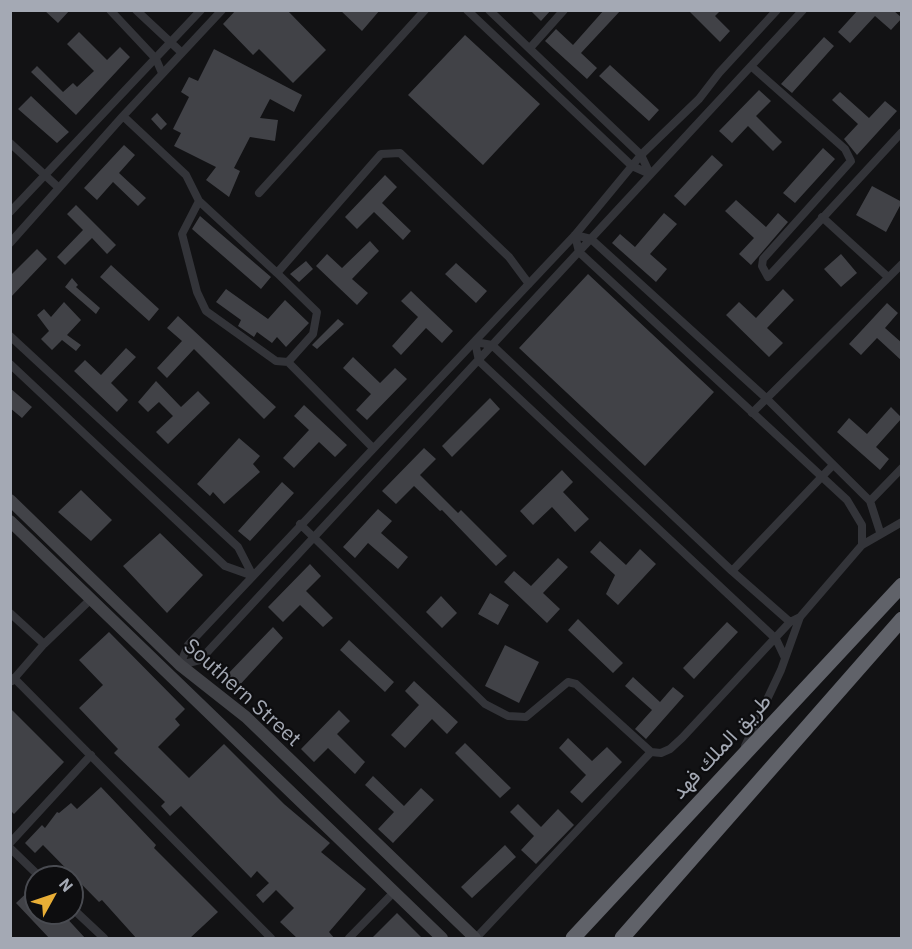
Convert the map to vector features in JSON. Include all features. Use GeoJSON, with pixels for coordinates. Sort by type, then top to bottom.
{"type":"FeatureCollection","features":[{"type":"Feature","properties":{"kind":"highway","name":"طريق الملك فهد"},"geometry":{"type":"LineString","coordinates":[[573,939],[902,585]]}},
{"type":"Feature","properties":{"kind":"highway"},"geometry":{"type":"LineString","coordinates":[[622,939],[902,619]]}},
{"type":"Feature","properties":{"kind":"main road","name":"Southern Street"},"geometry":{"type":"LineString","coordinates":[[10,500],[180,665],[246,717],[476,939]]}},
{"type":"Feature","properties":{"kind":"main road","name":"Southern Street"},"geometry":{"type":"LineString","coordinates":[[10,521],[442,939]]}},
{"type":"Feature","properties":{"kind":"street"},"geometry":{"type":"LineString","coordinates":[[110,10],[156,59],[162,73]]}},
{"type":"Feature","properties":{"kind":"street"},"geometry":{"type":"LineString","coordinates":[[136,10],[181,52]]}},
{"type":"Feature","properties":{"kind":"street"},"geometry":{"type":"LineString","coordinates":[[10,212],[201,10]]}},
{"type":"Feature","properties":{"kind":"street"},"geometry":{"type":"LineString","coordinates":[[10,243],[181,52],[222,10]]}},
{"type":"Feature","properties":{"kind":"street"},"geometry":{"type":"LineString","coordinates":[[259,193],[425,10]]}},
{"type":"Feature","properties":{"kind":"street"},"geometry":{"type":"LineString","coordinates":[[466,10],[632,166],[650,174]]}},
{"type":"Feature","properties":{"kind":"street"},"geometry":{"type":"LineString","coordinates":[[489,10],[641,155],[650,174]]}},
{"type":"Feature","properties":{"kind":"street"},"geometry":{"type":"LineString","coordinates":[[530,48],[564,10]]}},
{"type":"Feature","properties":{"kind":"street"},"geometry":{"type":"LineString","coordinates":[[180,665],[188,645],[575,235],[641,155],[699,99],[719,73],[777,10]]}},
{"type":"Feature","properties":{"kind":"street"},"geometry":{"type":"LineString","coordinates":[[180,665],[200,660],[803,10]]}},
{"type":"Feature","properties":{"kind":"street"},"geometry":{"type":"LineString","coordinates":[[751,66],[845,149],[851,161],[763,259],[762,266],[768,277],[902,132]]}},
{"type":"Feature","properties":{"kind":"street"},"geometry":{"type":"LineString","coordinates":[[123,116],[186,175],[199,201],[317,312],[313,334],[288,362]]}},
{"type":"Feature","properties":{"kind":"street"},"geometry":{"type":"LineString","coordinates":[[10,143],[59,188]]}},
{"type":"Feature","properties":{"kind":"street"},"geometry":{"type":"LineString","coordinates":[[277,273],[381,154],[400,153],[509,257],[529,284]]}},
{"type":"Feature","properties":{"kind":"street"},"geometry":{"type":"LineString","coordinates":[[199,201],[182,234],[197,292],[206,311],[276,361],[288,362],[373,448]]}},
{"type":"Feature","properties":{"kind":"street"},"geometry":{"type":"LineString","coordinates":[[822,217],[888,277]]}},
{"type":"Feature","properties":{"kind":"street"},"geometry":{"type":"LineString","coordinates":[[575,235],[591,239],[766,398],[870,501],[880,532]]}},
{"type":"Feature","properties":{"kind":"street"},"geometry":{"type":"LineString","coordinates":[[575,235],[579,252],[847,500],[862,525],[862,544]]}},
{"type":"Feature","properties":{"kind":"street"},"geometry":{"type":"LineString","coordinates":[[752,413],[902,264]]}},
{"type":"Feature","properties":{"kind":"street"},"geometry":{"type":"LineString","coordinates":[[10,336],[238,547],[253,576]]}},
{"type":"Feature","properties":{"kind":"street"},"geometry":{"type":"LineString","coordinates":[[475,342],[492,345],[732,571],[790,622]]}},
{"type":"Feature","properties":{"kind":"street"},"geometry":{"type":"LineString","coordinates":[[475,342],[479,361],[776,639],[785,658]]}},
{"type":"Feature","properties":{"kind":"street"},"geometry":{"type":"LineString","coordinates":[[10,364],[225,566],[253,576]]}},
{"type":"Feature","properties":{"kind":"street"},"geometry":{"type":"LineString","coordinates":[[732,571],[832,465]]}},
{"type":"Feature","properties":{"kind":"street"},"geometry":{"type":"LineString","coordinates":[[870,501],[902,468]]}},
{"type":"Feature","properties":{"kind":"street"},"geometry":{"type":"LineString","coordinates":[[739,761],[801,617],[862,544],[880,532],[902,522]]}},
{"type":"Feature","properties":{"kind":"street"},"geometry":{"type":"LineString","coordinates":[[300,524],[469,690],[494,709],[508,716],[526,717],[568,682],[576,684],[651,752],[661,753],[670,749],[790,622],[801,617]]}},
{"type":"Feature","properties":{"kind":"street"},"geometry":{"type":"LineString","coordinates":[[91,599],[44,644],[12,680],[91,755],[271,939]]}},
{"type":"Feature","properties":{"kind":"street"},"geometry":{"type":"LineString","coordinates":[[10,613],[44,644]]}},
{"type":"Feature","properties":{"kind":"street"},"geometry":{"type":"LineString","coordinates":[[476,939],[651,752]]}},
{"type":"Feature","properties":{"kind":"street"},"geometry":{"type":"LineString","coordinates":[[10,843],[91,755]]}},
{"type":"Feature","properties":{"kind":"street"},"geometry":{"type":"LineString","coordinates":[[10,848],[28,865]]}},
{"type":"Feature","properties":{"kind":"street"},"geometry":{"type":"LineString","coordinates":[[350,939],[394,892]]}},
{"type":"Feature","properties":{"kind":"street"},"geometry":{"type":"LineString","coordinates":[[84,920],[104,939]]}},
{"type":"Feature","properties":{"kind":"building"},"geometry":{"type":"Polygon","coordinates":[[[44,10],[70,10],[58,23],[44,10]]]}},
{"type":"Feature","properties":{"kind":"building"},"geometry":{"type":"Polygon","coordinates":[[[236,10],[287,10],[326,50],[293,83],[259,49],[253,55],[223,24],[236,10]]]}},
{"type":"Feature","properties":{"kind":"building"},"geometry":{"type":"Polygon","coordinates":[[[340,10],[380,10],[362,31],[340,10]]]}},
{"type":"Feature","properties":{"kind":"building"},"geometry":{"type":"Polygon","coordinates":[[[530,10],[551,10],[541,21],[530,10]]]}},
{"type":"Feature","properties":{"kind":"building"},"geometry":{"type":"Polygon","coordinates":[[[604,10],[621,10],[581,53],[597,68],[587,79],[545,41],[556,29],[573,45],[604,10]]]}},
{"type":"Feature","properties":{"kind":"building"},"geometry":{"type":"Polygon","coordinates":[[[688,10],[721,10],[715,16],[730,31],[720,42],[688,10]]]}},
{"type":"Feature","properties":{"kind":"building"},"geometry":{"type":"Polygon","coordinates":[[[858,10],[893,10],[902,18],[891,30],[875,16],[850,43],[838,32],[858,10]]]}},
{"type":"Feature","properties":{"kind":"building"},"geometry":{"type":"Polygon","coordinates":[[[79,32],[107,60],[120,47],[130,57],[76,115],[31,72],[37,66],[63,92],[73,83],[77,87],[94,71],[67,44],[79,32]]]}},
{"type":"Feature","properties":{"kind":"building"},"geometry":{"type":"Polygon","coordinates":[[[465,35],[540,104],[483,165],[408,95],[465,35]]]}},
{"type":"Feature","properties":{"kind":"building"},"geometry":{"type":"Polygon","coordinates":[[[824,37],[834,46],[792,93],[781,84],[824,37]]]}},
{"type":"Feature","properties":{"kind":"building"},"geometry":{"type":"Polygon","coordinates":[[[214,49],[302,95],[294,112],[270,99],[260,118],[278,120],[275,141],[250,137],[234,168],[240,171],[229,197],[206,180],[216,167],[174,146],[181,133],[173,129],[189,97],[181,92],[189,77],[198,81],[214,49]]]}},
{"type":"Feature","properties":{"kind":"building"},"geometry":{"type":"Polygon","coordinates":[[[610,65],[659,110],[649,121],[599,76],[610,65]]]}},
{"type":"Feature","properties":{"kind":"building"},"geometry":{"type":"Polygon","coordinates":[[[759,90],[771,101],[756,116],[782,142],[773,151],[748,126],[732,143],[719,131],[759,90]]]}},
{"type":"Feature","properties":{"kind":"building"},"geometry":{"type":"Polygon","coordinates":[[[840,92],[869,118],[885,101],[897,111],[857,155],[844,139],[858,124],[832,100],[840,92]]]}},
{"type":"Feature","properties":{"kind":"building"},"geometry":{"type":"Polygon","coordinates":[[[31,96],[69,132],[57,143],[18,109],[31,96]]]}},
{"type":"Feature","properties":{"kind":"building"},"geometry":{"type":"Polygon","coordinates":[[[157,113],[167,124],[161,130],[151,119],[157,113]]]}},
{"type":"Feature","properties":{"kind":"building"},"geometry":{"type":"Polygon","coordinates":[[[124,145],[135,155],[119,173],[146,198],[138,206],[113,182],[97,200],[84,188],[124,145]]]}},
{"type":"Feature","properties":{"kind":"building"},"geometry":{"type":"Polygon","coordinates":[[[823,148],[835,159],[795,203],[783,193],[823,148]]]}},
{"type":"Feature","properties":{"kind":"building"},"geometry":{"type":"Polygon","coordinates":[[[712,155],[723,165],[685,206],[674,196],[712,155]]]}},
{"type":"Feature","properties":{"kind":"building"},"geometry":{"type":"Polygon","coordinates":[[[385,175],[397,187],[382,203],[411,231],[403,240],[374,212],[357,229],[345,217],[385,175]]]}},
{"type":"Feature","properties":{"kind":"building"},"geometry":{"type":"Polygon","coordinates":[[[872,186],[902,202],[886,232],[856,215],[872,186]]]}},
{"type":"Feature","properties":{"kind":"building"},"geometry":{"type":"Polygon","coordinates":[[[736,200],[766,227],[778,213],[788,222],[751,265],[739,254],[754,238],[725,211],[736,200]]]}},
{"type":"Feature","properties":{"kind":"building"},"geometry":{"type":"Polygon","coordinates":[[[76,205],[116,245],[107,254],[92,238],[65,265],[57,257],[83,230],[67,214],[76,205]]]}},
{"type":"Feature","properties":{"kind":"building"},"geometry":{"type":"Polygon","coordinates":[[[664,213],[677,224],[650,254],[667,269],[656,282],[612,243],[620,234],[635,247],[664,213]]]}},
{"type":"Feature","properties":{"kind":"building"},"geometry":{"type":"Polygon","coordinates":[[[200,216],[271,277],[261,289],[192,229],[200,216]]]}},
{"type":"Feature","properties":{"kind":"building"},"geometry":{"type":"Polygon","coordinates":[[[370,241],[379,251],[352,279],[368,293],[357,305],[316,266],[327,254],[342,268],[370,241]]]}},
{"type":"Feature","properties":{"kind":"building"},"geometry":{"type":"Polygon","coordinates":[[[37,249],[47,259],[10,298],[10,276],[37,249]]]}},
{"type":"Feature","properties":{"kind":"building"},"geometry":{"type":"Polygon","coordinates":[[[841,254],[857,273],[841,287],[824,269],[841,254]]]}},
{"type":"Feature","properties":{"kind":"building"},"geometry":{"type":"Polygon","coordinates":[[[306,261],[313,269],[299,282],[290,274],[306,261]]]}},
{"type":"Feature","properties":{"kind":"building"},"geometry":{"type":"Polygon","coordinates":[[[456,263],[487,291],[476,303],[445,274],[456,263]]]}},
{"type":"Feature","properties":{"kind":"building"},"geometry":{"type":"Polygon","coordinates":[[[111,265],[159,309],[149,321],[100,277],[111,265]]]}},
{"type":"Feature","properties":{"kind":"building"},"geometry":{"type":"Polygon","coordinates":[[[588,274],[714,392],[645,466],[519,348],[588,274]]]}},
{"type":"Feature","properties":{"kind":"building"},"geometry":{"type":"Polygon","coordinates":[[[72,278],[78,285],[76,287],[100,308],[96,314],[65,287],[72,278]]]}},
{"type":"Feature","properties":{"kind":"building"},"geometry":{"type":"Polygon","coordinates":[[[226,289],[268,319],[285,300],[309,323],[286,347],[277,337],[272,343],[257,332],[254,337],[238,326],[241,320],[216,302],[226,289]]]}},
{"type":"Feature","properties":{"kind":"building"},"geometry":{"type":"Polygon","coordinates":[[[783,289],[794,300],[767,328],[783,343],[769,357],[726,315],[739,302],[756,318],[783,289]]]}},
{"type":"Feature","properties":{"kind":"building"},"geometry":{"type":"Polygon","coordinates":[[[411,291],[453,331],[442,343],[426,328],[401,355],[392,346],[418,317],[401,301],[411,291]]]}},
{"type":"Feature","properties":{"kind":"building"},"geometry":{"type":"Polygon","coordinates":[[[64,302],[81,320],[67,335],[81,345],[76,351],[62,340],[52,350],[41,339],[49,331],[37,315],[44,309],[51,317],[64,302]]]}},
{"type":"Feature","properties":{"kind":"building"},"geometry":{"type":"Polygon","coordinates":[[[887,303],[898,313],[885,328],[902,343],[902,361],[877,338],[861,355],[849,344],[887,303]]]}},
{"type":"Feature","properties":{"kind":"building"},"geometry":{"type":"Polygon","coordinates":[[[178,316],[276,407],[264,419],[194,349],[167,378],[157,368],[182,341],[167,328],[178,316]]]}},
{"type":"Feature","properties":{"kind":"building"},"geometry":{"type":"Polygon","coordinates":[[[338,319],[344,324],[317,349],[312,345],[338,319]]]}},
{"type":"Feature","properties":{"kind":"building"},"geometry":{"type":"Polygon","coordinates":[[[126,348],[136,357],[111,383],[128,400],[117,412],[74,371],[85,360],[101,375],[126,348]]]}},
{"type":"Feature","properties":{"kind":"building"},"geometry":{"type":"Polygon","coordinates":[[[353,357],[380,383],[395,368],[407,379],[367,420],[356,410],[371,394],[343,368],[353,357]]]}},
{"type":"Feature","properties":{"kind":"building"},"geometry":{"type":"Polygon","coordinates":[[[156,381],[181,407],[198,391],[210,403],[168,444],[156,432],[173,416],[159,402],[148,412],[138,402],[156,381]]]}},
{"type":"Feature","properties":{"kind":"building"},"geometry":{"type":"Polygon","coordinates":[[[10,388],[32,407],[22,418],[10,408],[10,388]]]}},
{"type":"Feature","properties":{"kind":"building"},"geometry":{"type":"Polygon","coordinates":[[[490,398],[500,409],[452,457],[442,446],[490,398]]]}},
{"type":"Feature","properties":{"kind":"building"},"geometry":{"type":"Polygon","coordinates":[[[304,405],[347,445],[335,457],[319,442],[294,468],[283,458],[309,430],[294,416],[304,405]]]}},
{"type":"Feature","properties":{"kind":"building"},"geometry":{"type":"Polygon","coordinates":[[[891,407],[902,418],[876,447],[889,459],[880,470],[837,432],[849,418],[867,434],[891,407]]]}},
{"type":"Feature","properties":{"kind":"building"},"geometry":{"type":"Polygon","coordinates":[[[239,438],[260,456],[253,464],[260,472],[224,504],[213,492],[210,496],[197,484],[239,438]]]}},
{"type":"Feature","properties":{"kind":"building"},"geometry":{"type":"Polygon","coordinates":[[[424,448],[436,459],[420,475],[458,513],[461,510],[507,556],[496,566],[442,510],[440,511],[414,486],[396,504],[382,491],[424,448]]]}},
{"type":"Feature","properties":{"kind":"building"},"geometry":{"type":"Polygon","coordinates":[[[562,470],[573,482],[563,492],[589,519],[575,532],[552,507],[533,525],[520,511],[562,470]]]}},
{"type":"Feature","properties":{"kind":"building"},"geometry":{"type":"Polygon","coordinates":[[[282,482],[294,493],[250,541],[238,531],[282,482]]]}},
{"type":"Feature","properties":{"kind":"building"},"geometry":{"type":"Polygon","coordinates":[[[81,490],[112,520],[91,541],[58,512],[81,490]]]}},
{"type":"Feature","properties":{"kind":"building"},"geometry":{"type":"Polygon","coordinates":[[[378,509],[392,521],[381,533],[408,557],[398,569],[368,543],[355,558],[343,547],[378,509]]]}},
{"type":"Feature","properties":{"kind":"building"},"geometry":{"type":"Polygon","coordinates":[[[160,533],[203,575],[167,613],[123,566],[160,533]]]}},
{"type":"Feature","properties":{"kind":"building"},"geometry":{"type":"Polygon","coordinates":[[[600,541],[626,565],[640,549],[656,564],[618,605],[606,594],[615,575],[590,552],[600,541]]]}},
{"type":"Feature","properties":{"kind":"building"},"geometry":{"type":"Polygon","coordinates":[[[558,558],[568,567],[543,593],[560,609],[547,623],[504,582],[514,571],[531,586],[558,558]]]}},
{"type":"Feature","properties":{"kind":"building"},"geometry":{"type":"Polygon","coordinates":[[[310,564],[321,576],[306,591],[333,618],[323,627],[300,605],[283,622],[268,607],[310,564]]]}},
{"type":"Feature","properties":{"kind":"building"},"geometry":{"type":"Polygon","coordinates":[[[490,593],[509,605],[498,625],[478,614],[490,593]]]}},
{"type":"Feature","properties":{"kind":"building"},"geometry":{"type":"Polygon","coordinates":[[[441,596],[457,613],[442,628],[426,612],[441,596]]]}},
{"type":"Feature","properties":{"kind":"building"},"geometry":{"type":"Polygon","coordinates":[[[578,619],[623,663],[613,673],[568,630],[578,619]]]}},
{"type":"Feature","properties":{"kind":"building"},"geometry":{"type":"Polygon","coordinates":[[[727,622],[738,632],[694,679],[683,668],[727,622]]]}},
{"type":"Feature","properties":{"kind":"building"},"geometry":{"type":"Polygon","coordinates":[[[273,627],[283,638],[236,689],[225,677],[273,627]]]}},
{"type":"Feature","properties":{"kind":"building"},"geometry":{"type":"Polygon","coordinates":[[[109,632],[185,709],[175,719],[180,725],[158,747],[189,778],[224,744],[284,804],[330,843],[321,852],[366,889],[329,932],[335,939],[298,939],[280,922],[294,908],[276,890],[263,903],[256,895],[269,883],[257,871],[251,878],[181,806],[170,816],[161,806],[165,802],[114,753],[118,749],[79,708],[103,685],[79,660],[109,632]]]}},
{"type":"Feature","properties":{"kind":"building"},"geometry":{"type":"Polygon","coordinates":[[[349,640],[394,682],[385,692],[340,650],[349,640]]]}},
{"type":"Feature","properties":{"kind":"building"},"geometry":{"type":"Polygon","coordinates":[[[505,645],[539,662],[519,703],[485,686],[505,645]]]}},
{"type":"Feature","properties":{"kind":"building"},"geometry":{"type":"Polygon","coordinates":[[[633,677],[660,702],[673,687],[684,696],[646,739],[635,729],[652,710],[625,686],[633,677]]]}},
{"type":"Feature","properties":{"kind":"building"},"geometry":{"type":"Polygon","coordinates":[[[414,681],[458,722],[447,734],[432,719],[405,748],[391,735],[419,705],[405,691],[414,681]]]}},
{"type":"Feature","properties":{"kind":"building"},"geometry":{"type":"Polygon","coordinates":[[[10,708],[64,762],[14,814],[10,810],[10,708]]]}},
{"type":"Feature","properties":{"kind":"building"},"geometry":{"type":"Polygon","coordinates":[[[339,710],[350,721],[337,734],[365,762],[355,774],[328,748],[314,762],[301,749],[339,710]]]}},
{"type":"Feature","properties":{"kind":"building"},"geometry":{"type":"Polygon","coordinates":[[[568,738],[592,761],[607,747],[622,762],[582,803],[570,792],[586,775],[559,748],[568,738]]]}},
{"type":"Feature","properties":{"kind":"building"},"geometry":{"type":"Polygon","coordinates":[[[465,743],[511,788],[500,798],[455,753],[465,743]]]}},
{"type":"Feature","properties":{"kind":"building"},"geometry":{"type":"Polygon","coordinates":[[[373,776],[404,806],[421,788],[434,800],[393,843],[378,829],[394,812],[365,785],[373,776]]]}},
{"type":"Feature","properties":{"kind":"building"},"geometry":{"type":"Polygon","coordinates":[[[101,787],[156,845],[154,848],[218,912],[189,939],[137,939],[102,900],[99,902],[84,887],[84,865],[63,865],[43,845],[35,853],[25,843],[42,825],[45,828],[57,812],[59,813],[71,803],[77,809],[101,787]]]}},
{"type":"Feature","properties":{"kind":"building"},"geometry":{"type":"Polygon","coordinates":[[[518,804],[541,827],[558,809],[574,825],[536,864],[521,850],[534,836],[510,812],[518,804]]]}},
{"type":"Feature","properties":{"kind":"building"},"geometry":{"type":"Polygon","coordinates":[[[505,845],[516,857],[472,898],[461,887],[505,845]]]}},
{"type":"Feature","properties":{"kind":"building"},"geometry":{"type":"Polygon","coordinates":[[[24,895],[24,911],[16,903],[24,895]]]}},
{"type":"Feature","properties":{"kind":"building"},"geometry":{"type":"Polygon","coordinates":[[[397,913],[423,939],[371,939],[397,913]]]}},
{"type":"Feature","properties":{"kind":"building"},"geometry":{"type":"Polygon","coordinates":[[[37,925],[73,925],[86,939],[50,939],[37,925]]]}}]}
